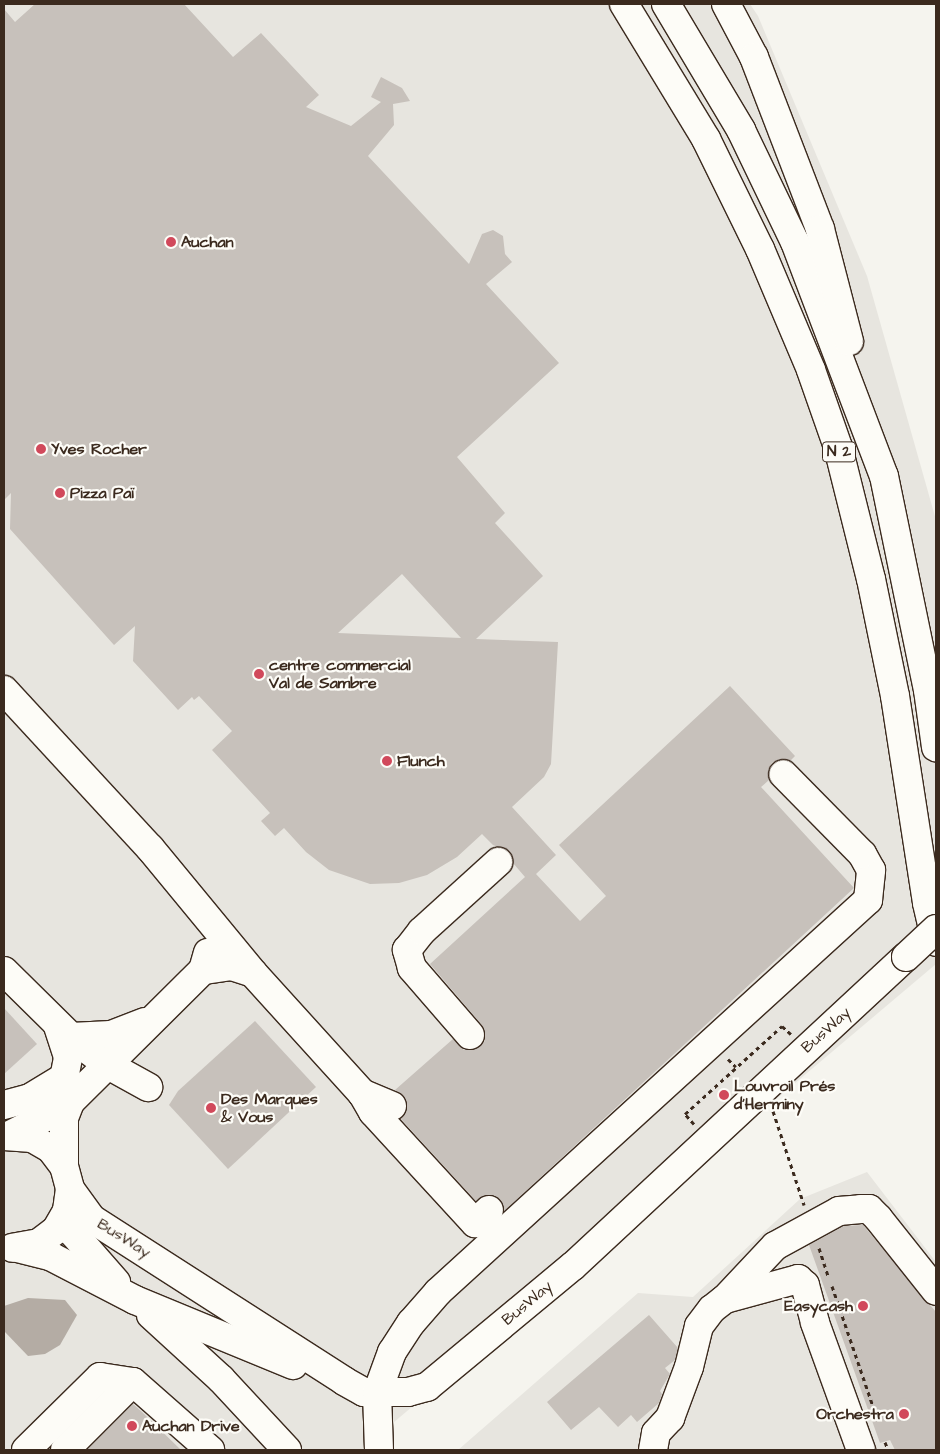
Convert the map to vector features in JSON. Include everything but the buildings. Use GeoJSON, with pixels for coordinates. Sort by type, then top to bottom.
{"type":"FeatureCollection","features":[{"type":"Feature","properties":{"kind":"main road","name":"N 2"},"geometry":{"type":"LineString","coordinates":[[624,4],[706,139],[760,248],[811,370],[838,447],[871,579],[891,677],[936,942]]}},
{"type":"Feature","properties":{"kind":"main road","name":"N 2"},"geometry":{"type":"LineString","coordinates":[[666,4],[741,130],[795,242],[884,476],[928,690],[936,747]]}},
{"type":"Feature","properties":{"kind":"main road"},"geometry":{"type":"LineString","coordinates":[[726,4],[754,57],[820,229],[884,476]]}},
{"type":"Feature","properties":{"kind":"main road"},"geometry":{"type":"LineString","coordinates":[[4,690],[150,848],[253,973],[362,1093],[373,1112],[475,1223],[489,1210]]}},
{"type":"Feature","properties":{"kind":"main road"},"geometry":{"type":"LineString","coordinates":[[379,1450],[377,1393],[392,1352],[411,1323],[438,1292],[827,936],[856,914],[868,900],[871,870],[862,854],[783,774]]}},
{"type":"Feature","properties":{"kind":"main road"},"geometry":{"type":"LineString","coordinates":[[470,1035],[412,968],[407,950],[422,931],[498,862]]}},
{"type":"Feature","properties":{"kind":"main road"},"geometry":{"type":"LineString","coordinates":[[827,936],[847,912],[855,890]]}},
{"type":"Feature","properties":{"kind":"main road"},"geometry":{"type":"LineString","coordinates":[[206,916],[209,948],[203,970],[70,1102],[64,1118],[67,1189],[74,1234],[101,1268],[221,1379],[283,1449]]}},
{"type":"Feature","properties":{"kind":"main road","name":"BusWay"},"geometry":{"type":"LineString","coordinates":[[7,1136],[32,1138],[51,1149],[67,1189],[92,1219],[344,1381],[364,1392],[408,1392],[426,1387],[434,1381],[573,1266],[936,929]]}},
{"type":"Feature","properties":{"kind":"main road"},"geometry":{"type":"LineString","coordinates":[[203,970],[232,966],[253,973]]}},
{"type":"Feature","properties":{"kind":"main road"},"geometry":{"type":"LineString","coordinates":[[4,971],[65,1032],[108,1065],[148,1087]]}},
{"type":"Feature","properties":{"kind":"main road"},"geometry":{"type":"LineString","coordinates":[[65,1032],[110,1035],[156,1018]]}},
{"type":"Feature","properties":{"kind":"main road"},"geometry":{"type":"LineString","coordinates":[[7,1136],[44,1118],[58,1100],[66,1076],[68,1057],[65,1032]]}},
{"type":"Feature","properties":{"kind":"main road"},"geometry":{"type":"LineString","coordinates":[[4,1105],[30,1098],[66,1076]]}},
{"type":"Feature","properties":{"kind":"main road"},"geometry":{"type":"LineString","coordinates":[[362,1093],[392,1106]]}},
{"type":"Feature","properties":{"kind":"main road"},"geometry":{"type":"LineString","coordinates":[[10,1248],[44,1238],[56,1230],[67,1189]]}},
{"type":"Feature","properties":{"kind":"main road"},"geometry":{"type":"LineString","coordinates":[[653,1450],[656,1433],[670,1418],[690,1366],[699,1326],[712,1308],[725,1299],[775,1246],[839,1211],[869,1208],[936,1292]]}},
{"type":"Feature","properties":{"kind":"main road"},"geometry":{"type":"LineString","coordinates":[[10,1248],[52,1257],[135,1300],[286,1361],[333,1390],[350,1395],[377,1393]]}},
{"type":"Feature","properties":{"kind":"main road"},"geometry":{"type":"LineString","coordinates":[[725,1299],[787,1280],[798,1279],[805,1285],[815,1323],[861,1450]]}},
{"type":"Feature","properties":{"kind":"main road"},"geometry":{"type":"LineString","coordinates":[[26,1450],[100,1377],[133,1382],[210,1450]]}},
{"type":"Feature","properties":{"kind":"main road"},"geometry":{"type":"LineString","coordinates":[[65,1450],[133,1382]]}},
{"type":"Feature","properties":{"kind":"shaded area"},"geometry":{"type":"Polygon","coordinates":[[[4,4],[750,4],[758,16],[867,276],[936,520],[936,964],[361,1450],[4,1450],[4,4]]]}},
{"type":"Feature","properties":{"kind":"shaded area"},"geometry":{"type":"Polygon","coordinates":[[[867,1172],[936,1262],[936,1450],[458,1450],[638,1293],[693,1297],[800,1199],[867,1172]]]}},
{"type":"Feature","properties":{"kind":"shaded area"},"geometry":{"type":"Polygon","coordinates":[[[28,1298],[65,1300],[77,1315],[60,1345],[45,1354],[28,1356],[4,1331],[4,1306],[28,1298]]]}},
{"type":"Feature","properties":{"kind":"place","name":"Auchan"},"geometry":{"type":"Point","coordinates":[171,242]}},
{"type":"Feature","properties":{"kind":"place","name":"Yves Rocher"},"geometry":{"type":"Point","coordinates":[41,449]}},
{"type":"Feature","properties":{"kind":"place","name":"Pizza Paï"},"geometry":{"type":"Point","coordinates":[60,493]}},
{"type":"Feature","properties":{"kind":"place","name":"centre commercial Val de Sambre"},"geometry":{"type":"Point","coordinates":[259,674]}},
{"type":"Feature","properties":{"kind":"place","name":"Flunch"},"geometry":{"type":"Point","coordinates":[387,761]}},
{"type":"Feature","properties":{"kind":"place","name":"Louvroil Prés d'Herminy"},"geometry":{"type":"Point","coordinates":[724,1095]}},
{"type":"Feature","properties":{"kind":"place","name":"Des Marques & Vous"},"geometry":{"type":"Point","coordinates":[211,1108]}},
{"type":"Feature","properties":{"kind":"place","name":"Easycash"},"geometry":{"type":"Point","coordinates":[863,1306]}},
{"type":"Feature","properties":{"kind":"place","name":"Orchestra"},"geometry":{"type":"Point","coordinates":[904,1414]}},
{"type":"Feature","properties":{"kind":"place","name":"Auchan Drive"},"geometry":{"type":"Point","coordinates":[132,1426]}}]}
